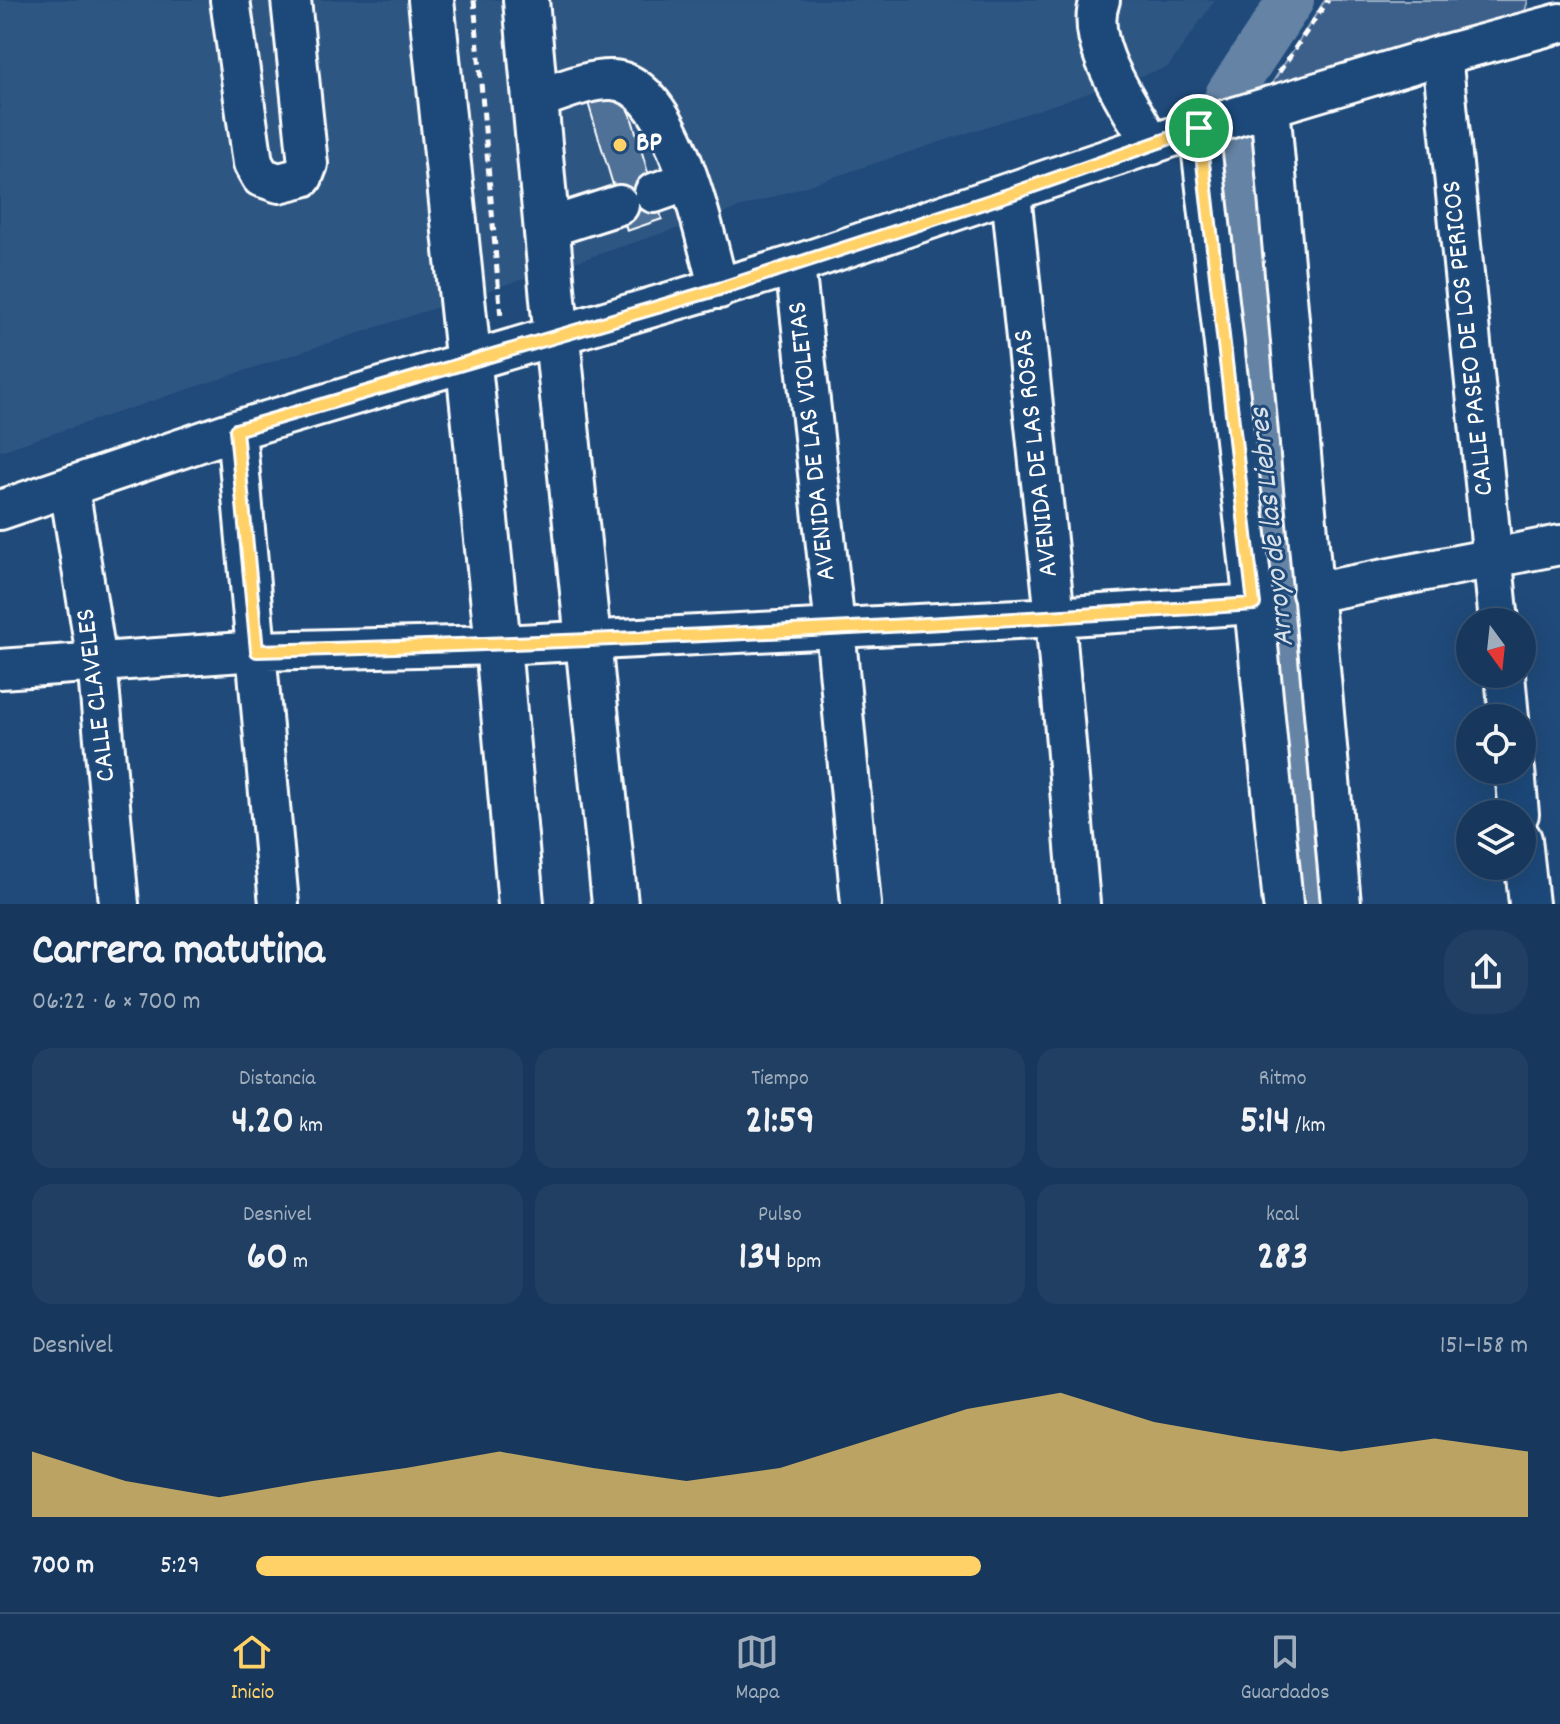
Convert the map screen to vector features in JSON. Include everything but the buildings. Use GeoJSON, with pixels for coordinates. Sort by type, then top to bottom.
{"type":"FeatureCollection","features":[{"type":"Feature","properties":{"kind":"main road"},"geometry":{"type":"LineString","coordinates":[[431,0],[498,645],[521,904]]}},
{"type":"Feature","properties":{"kind":"main road"},"geometry":{"type":"LineString","coordinates":[[526,0],[615,904]]}},
{"type":"Feature","properties":{"kind":"street"},"geometry":{"type":"LineString","coordinates":[[1100,0],[1095,27],[1100,49],[1152,145]]}},
{"type":"Feature","properties":{"kind":"street"},"geometry":{"type":"LineString","coordinates":[[292,7],[308,164],[303,177],[279,183],[261,177],[253,163],[232,13],[292,7]]}},
{"type":"Feature","properties":{"kind":"street"},"geometry":{"type":"LineString","coordinates":[[0,510],[236,430],[795,265],[1203,127],[1269,97],[1442,55],[1554,16]]}},
{"type":"Feature","properties":{"kind":"street","name":"CALLE PASEO DE LOS PERICOS"},"geometry":{"type":"LineString","coordinates":[[1442,55],[1498,608]]}},
{"type":"Feature","properties":{"kind":"street"},"geometry":{"type":"LineString","coordinates":[[534,100],[611,80],[626,83],[644,95],[658,111],[653,193],[719,289]]}},
{"type":"Feature","properties":{"kind":"street"},"geometry":{"type":"LineString","coordinates":[[1269,97],[1341,904]]}},
{"type":"Feature","properties":{"kind":"street"},"geometry":{"type":"LineString","coordinates":[[1203,127],[1283,904]]}},
{"type":"Feature","properties":{"kind":"street"},"geometry":{"type":"LineString","coordinates":[[547,228],[653,193]]}},
{"type":"Feature","properties":{"kind":"street","name":"AVENIDA DE LAS ROSAS"},"geometry":{"type":"LineString","coordinates":[[1011,194],[1055,617],[1080,904]]}},
{"type":"Feature","properties":{"kind":"street","name":"AVENIDA DE LAS VIOLETAS"},"geometry":{"type":"LineString","coordinates":[[795,265],[835,627],[861,904]]}},
{"type":"Feature","properties":{"kind":"street"},"geometry":{"type":"LineString","coordinates":[[236,430],[279,904]]}},
{"type":"Feature","properties":{"kind":"street","name":"CALLE CLAVELES"},"geometry":{"type":"LineString","coordinates":[[69,487],[97,662],[119,904]]}},
{"type":"Feature","properties":{"kind":"street"},"geometry":{"type":"LineString","coordinates":[[1312,593],[1560,545]]}},
{"type":"Feature","properties":{"kind":"street"},"geometry":{"type":"LineString","coordinates":[[0,669],[257,651],[498,645],[1254,604]]}},
{"type":"Feature","properties":{"kind":"street"},"geometry":{"type":"LineString","coordinates":[[1526,880],[1529,904]]}},
{"type":"Feature","properties":{"kind":"path"},"geometry":{"type":"LineString","coordinates":[[1269,97],[1328,0]]}},
{"type":"Feature","properties":{"kind":"shaded area"},"geometry":{"type":"Polygon","coordinates":[[[0,0],[1215,0],[1168,67],[0,451],[0,0]]]}},
{"type":"Feature","properties":{"kind":"shaded area"},"geometry":{"type":"Polygon","coordinates":[[[1325,0],[1528,0],[1524,15],[1269,88],[1325,0]]]}},
{"type":"Feature","properties":{"kind":"waterway","name":"Arroyo de las Liebres"},"geometry":{"type":"LineString","coordinates":[[1228,95],[1291,0]]}},
{"type":"Feature","properties":{"kind":"waterway","name":"Arroyo de las Liebres"},"geometry":{"type":"LineString","coordinates":[[1236,150],[1311,904]]}},
{"type":"Feature","properties":{"kind":"place","name":"BP"},"geometry":{"type":"Point","coordinates":[620,145]}},
{"type":"Feature","properties":{"kind":"route"},"geometry":{"type":"LineString","coordinates":[[1199,128],[1254,604],[498,645],[257,651],[236,430],[719,289],[1011,194],[1199,128]]}}]}
